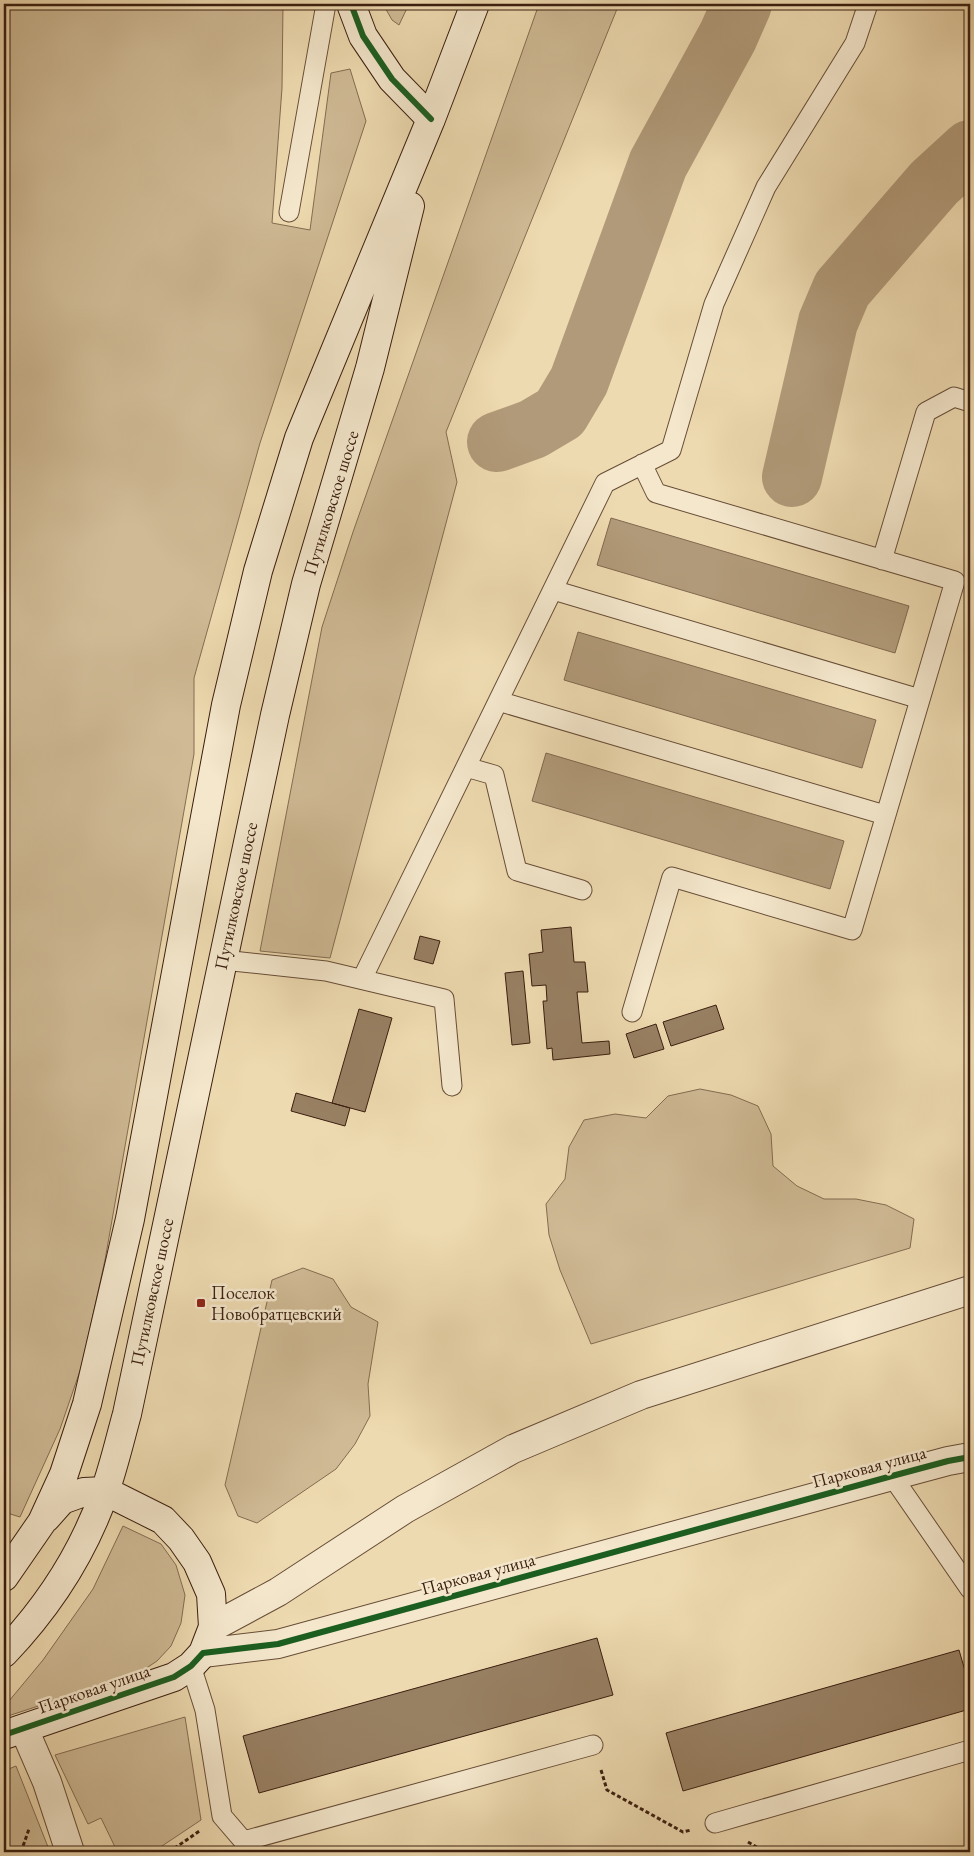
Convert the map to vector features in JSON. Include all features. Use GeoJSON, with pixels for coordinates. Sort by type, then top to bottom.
{"type":"FeatureCollection","features":[{"type":"Feature","properties":{"kind":"main road"},"geometry":{"type":"LineString","coordinates":[[351,4],[364,36],[392,79],[431,119],[475,4]]}},
{"type":"Feature","properties":{"kind":"main road","name":"Путилковское шоссе"},"geometry":{"type":"LineString","coordinates":[[4,1653],[49,1599],[82,1545],[105,1491],[127,1414],[275,715],[306,584],[370,368],[431,119]]}},
{"type":"Feature","properties":{"kind":"main road","name":"Путилковское шоссе"},"geometry":{"type":"LineString","coordinates":[[4,1577],[42,1522],[64,1474],[87,1404],[128,1229],[226,704],[258,571],[298,438],[431,119]]}},
{"type":"Feature","properties":{"kind":"main road"},"geometry":{"type":"LineString","coordinates":[[213,1628],[278,1592],[405,1509],[513,1449],[641,1395],[970,1290]]}},
{"type":"Feature","properties":{"kind":"main road","name":"Парковая улица"},"geometry":{"type":"LineString","coordinates":[[14,1732],[174,1677],[197,1659],[278,1644],[892,1476],[970,1457]]}},
{"type":"Feature","properties":{"kind":"main road"},"geometry":{"type":"LineString","coordinates":[[42,1522],[62,1500],[84,1492],[105,1491],[163,1520],[181,1539],[197,1562],[211,1594],[213,1628],[197,1659]]}},
{"type":"Feature","properties":{"kind":"main road"},"geometry":{"type":"LineString","coordinates":[[14,1732],[46,1782],[70,1852]]}},
{"type":"Feature","properties":{"kind":"lane"},"geometry":{"type":"LineString","coordinates":[[289,212],[326,4]]}},
{"type":"Feature","properties":{"kind":"lane"},"geometry":{"type":"LineString","coordinates":[[362,979],[605,483],[671,450],[714,304],[766,187],[855,43],[868,4]]}},
{"type":"Feature","properties":{"kind":"lane"},"geometry":{"type":"LineString","coordinates":[[882,560],[926,412],[954,397],[970,402]]}},
{"type":"Feature","properties":{"kind":"lane"},"geometry":{"type":"LineString","coordinates":[[632,1012],[672,877],[852,930],[920,699],[963,577],[882,560],[656,493],[642,464]]}},
{"type":"Feature","properties":{"kind":"lane"},"geometry":{"type":"LineString","coordinates":[[553,590],[920,699]]}},
{"type":"Feature","properties":{"kind":"lane"},"geometry":{"type":"LineString","coordinates":[[498,701],[885,815]]}},
{"type":"Feature","properties":{"kind":"lane"},"geometry":{"type":"LineString","coordinates":[[466,767],[494,775],[517,871],[582,890]]}},
{"type":"Feature","properties":{"kind":"lane"},"geometry":{"type":"LineString","coordinates":[[223,960],[326,970],[444,999],[452,1086]]}},
{"type":"Feature","properties":{"kind":"lane"},"geometry":{"type":"LineString","coordinates":[[892,1476],[970,1589]]}},
{"type":"Feature","properties":{"kind":"lane"},"geometry":{"type":"LineString","coordinates":[[197,1659],[222,1816],[249,1847],[593,1745]]}},
{"type":"Feature","properties":{"kind":"lane"},"geometry":{"type":"LineString","coordinates":[[716,1823],[970,1750]]}},
{"type":"Feature","properties":{"kind":"path"},"geometry":{"type":"LineString","coordinates":[[593,1745],[607,1790],[683,1832],[716,1823]]}},
{"type":"Feature","properties":{"kind":"path"},"geometry":{"type":"LineString","coordinates":[[169,1852],[222,1816]]}},
{"type":"Feature","properties":{"kind":"shaded area"},"geometry":{"type":"Polygon","coordinates":[[[4,4],[283,4],[282,88],[272,223],[310,230],[331,73],[350,69],[366,121],[260,443],[194,678],[194,754],[105,1260],[82,1365],[60,1429],[20,1517],[4,1512],[4,4]]]}},
{"type":"Feature","properties":{"kind":"shaded area"},"geometry":{"type":"Polygon","coordinates":[[[383,4],[409,4],[399,25],[392,20],[383,4]]]}},
{"type":"Feature","properties":{"kind":"shaded area"},"geometry":{"type":"Polygon","coordinates":[[[539,4],[619,4],[446,432],[457,482],[330,958],[260,951],[322,627],[353,532],[539,4]]]}},
{"type":"Feature","properties":{"kind":"shaded area"},"geometry":{"type":"Polygon","coordinates":[[[611,518],[909,606],[895,653],[597,565],[611,518]]]}},
{"type":"Feature","properties":{"kind":"shaded area"},"geometry":{"type":"Polygon","coordinates":[[[578,632],[876,720],[862,768],[564,680],[578,632]]]}},
{"type":"Feature","properties":{"kind":"shaded area"},"geometry":{"type":"Polygon","coordinates":[[[546,753],[844,841],[830,889],[532,801],[546,753]]]}},
{"type":"Feature","properties":{"kind":"shaded area"},"geometry":{"type":"Polygon","coordinates":[[[700,1089],[731,1095],[758,1106],[771,1134],[773,1166],[797,1186],[824,1199],[856,1199],[886,1205],[914,1219],[910,1248],[591,1344],[560,1270],[549,1235],[546,1204],[565,1179],[569,1147],[584,1120],[615,1114],[646,1118],[668,1096],[700,1089]]]}},
{"type":"Feature","properties":{"kind":"shaded area"},"geometry":{"type":"Polygon","coordinates":[[[303,1268],[333,1279],[351,1307],[378,1322],[368,1384],[370,1416],[355,1444],[336,1469],[257,1523],[238,1516],[225,1485],[272,1280],[303,1268]]]}},
{"type":"Feature","properties":{"kind":"shaded area"},"geometry":{"type":"Polygon","coordinates":[[[123,1526],[161,1544],[176,1565],[185,1595],[181,1623],[171,1646],[157,1661],[139,1673],[8,1716],[4,1714],[4,1707],[43,1660],[93,1589],[123,1526]]]}},
{"type":"Feature","properties":{"kind":"shaded area"},"geometry":{"type":"Polygon","coordinates":[[[185,1717],[201,1820],[153,1852],[104,1852],[115,1847],[101,1818],[88,1824],[55,1755],[185,1717]]]}},
{"type":"Feature","properties":{"kind":"shaded area"},"geometry":{"type":"Polygon","coordinates":[[[16,1766],[50,1852],[4,1852],[4,1771],[16,1766]]]}},
{"type":"Feature","properties":{"kind":"building"},"geometry":{"type":"Polygon","coordinates":[[[571,927],[574,962],[585,962],[588,992],[577,992],[582,1043],[609,1041],[610,1054],[553,1060],[552,1048],[547,1049],[543,1001],[547,1001],[546,985],[532,986],[529,954],[543,952],[541,930],[571,927]]]}},
{"type":"Feature","properties":{"kind":"building"},"geometry":{"type":"Polygon","coordinates":[[[420,936],[440,941],[433,964],[414,959],[420,936]]]}},
{"type":"Feature","properties":{"kind":"building"},"geometry":{"type":"Polygon","coordinates":[[[523,971],[530,1043],[512,1045],[505,973],[523,971]]]}},
{"type":"Feature","properties":{"kind":"building"},"geometry":{"type":"Polygon","coordinates":[[[716,1005],[724,1029],[671,1046],[663,1022],[716,1005]]]}},
{"type":"Feature","properties":{"kind":"building"},"geometry":{"type":"Polygon","coordinates":[[[359,1009],[392,1018],[365,1112],[332,1103],[359,1009]]]}},
{"type":"Feature","properties":{"kind":"building"},"geometry":{"type":"Polygon","coordinates":[[[656,1024],[664,1049],[634,1058],[626,1034],[656,1024]]]}},
{"type":"Feature","properties":{"kind":"building"},"geometry":{"type":"Polygon","coordinates":[[[296,1093],[350,1108],[345,1126],[291,1111],[296,1093]]]}},
{"type":"Feature","properties":{"kind":"building"},"geometry":{"type":"Polygon","coordinates":[[[597,1638],[613,1695],[259,1793],[243,1736],[597,1638]]]}},
{"type":"Feature","properties":{"kind":"building"},"geometry":{"type":"Polygon","coordinates":[[[959,1650],[970,1688],[970,1709],[683,1791],[666,1733],[959,1650]]]}},
{"type":"Feature","properties":{"kind":"waterway"},"geometry":{"type":"LineString","coordinates":[[497,442],[533,429],[560,413],[579,381],[658,164],[728,36],[742,4]]}},
{"type":"Feature","properties":{"kind":"waterway"},"geometry":{"type":"LineString","coordinates":[[792,477],[828,322],[842,289],[934,183],[970,150]]}},
{"type":"Feature","properties":{"kind":"cycle path"},"geometry":{"type":"LineString","coordinates":[[351,4],[363,36],[392,79],[431,119]]}},
{"type":"Feature","properties":{"kind":"cycle path"},"geometry":{"type":"LineString","coordinates":[[4,1735],[174,1677],[191,1666],[203,1653],[278,1644],[892,1476],[970,1457]]}},
{"type":"Feature","properties":{"kind":"place","name":"Поселок Новобратцевский"},"geometry":{"type":"Point","coordinates":[201,1303]}}]}
